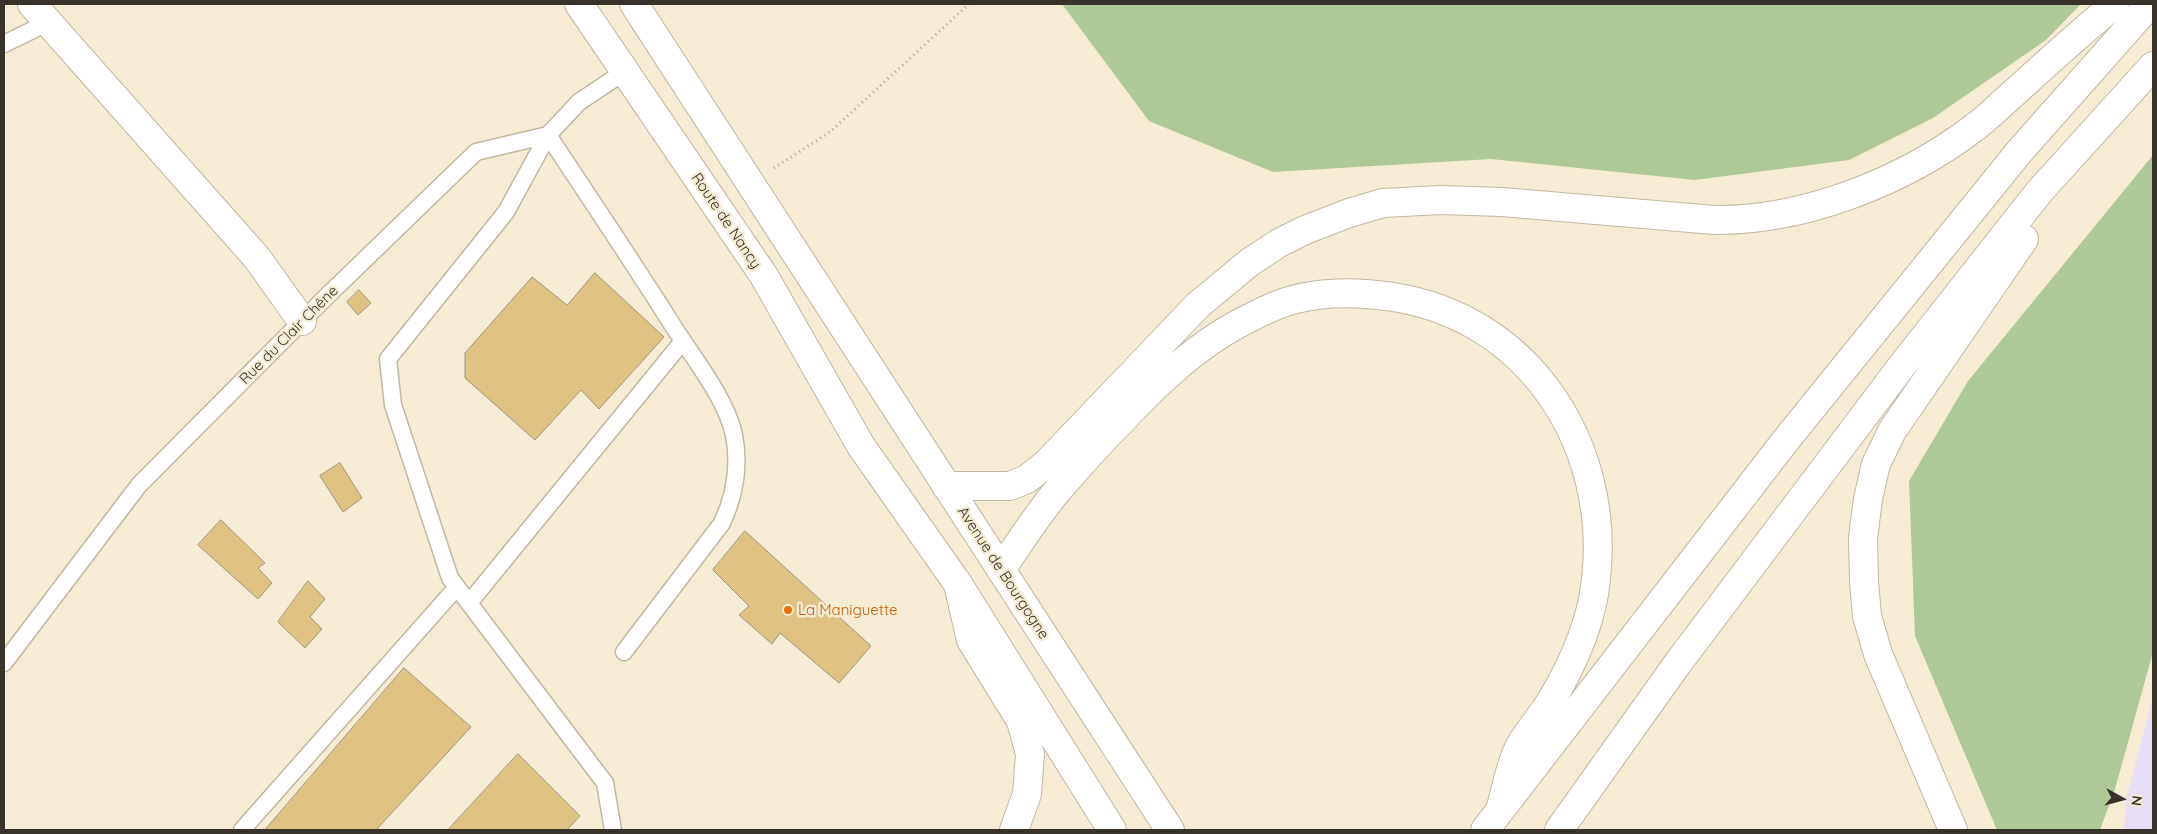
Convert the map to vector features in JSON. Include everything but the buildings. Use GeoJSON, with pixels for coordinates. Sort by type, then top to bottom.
{"type":"FeatureCollection","features":[{"type":"Feature","properties":{"kind":"main road","name":"Route de Nancy"},"geometry":{"type":"LineString","coordinates":[[579,4],[764,276],[861,446],[958,584]]}},
{"type":"Feature","properties":{"kind":"main road"},"geometry":{"type":"LineString","coordinates":[[634,4],[751,183]]}},
{"type":"Feature","properties":{"kind":"main road"},"geometry":{"type":"LineString","coordinates":[[946,486],[1010,486],[1027,479],[1046,464],[1198,305],[1250,262],[1305,230],[1349,213],[1383,204],[1410,201],[1502,202],[1714,220],[1732,220],[1796,210],[1859,191],[1934,155],[1976,127],[2115,4]]}},
{"type":"Feature","properties":{"kind":"main road"},"geometry":{"type":"LineString","coordinates":[[1493,820],[1799,425],[2020,152],[2150,4]]}},
{"type":"Feature","properties":{"kind":"main road"},"geometry":{"type":"LineString","coordinates":[[41,13],[257,258],[302,321]]}},
{"type":"Feature","properties":{"kind":"main road"},"geometry":{"type":"LineString","coordinates":[[1559,830],[1678,663],[1895,375],[2040,192],[2153,66]]}},
{"type":"Feature","properties":{"kind":"main road"},"geometry":{"type":"LineString","coordinates":[[1953,830],[1878,654],[1867,616],[1863,538],[1868,499],[1876,464],[1892,431],[2106,119]]}},
{"type":"Feature","properties":{"kind":"main road","name":"Avenue de Bourgogne"},"geometry":{"type":"LineString","coordinates":[[751,183],[1170,830]]}},
{"type":"Feature","properties":{"kind":"main road"},"geometry":{"type":"LineString","coordinates":[[1001,570],[1056,492],[1160,381],[1205,344],[1239,324],[1294,299],[1318,294],[1347,293],[1401,298],[1452,313],[1477,326],[1519,358],[1555,400],[1581,448],[1591,478],[1597,517],[1597,577],[1593,602],[1584,632],[1562,682],[1520,746],[1493,820]]}},
{"type":"Feature","properties":{"kind":"main road"},"geometry":{"type":"LineString","coordinates":[[958,584],[971,640],[1021,721],[1030,754],[1027,794],[1014,830]]}},
{"type":"Feature","properties":{"kind":"main road"},"geometry":{"type":"LineString","coordinates":[[958,584],[1112,830]]}},
{"type":"Feature","properties":{"kind":"lane"},"geometry":{"type":"LineString","coordinates":[[4,44],[41,13]]}},
{"type":"Feature","properties":{"kind":"lane"},"geometry":{"type":"LineString","coordinates":[[613,830],[605,783],[450,578],[393,405],[388,359],[506,212],[548,135],[579,102],[624,72]]}},
{"type":"Feature","properties":{"kind":"lane"},"geometry":{"type":"LineString","coordinates":[[548,135],[683,341],[726,411],[734,435],[736,482],[731,502],[722,524],[624,652]]}},
{"type":"Feature","properties":{"kind":"lane","name":"Rue du Clair Chêne"},"geometry":{"type":"LineString","coordinates":[[4,663],[138,485],[302,321],[476,152],[548,135]]}},
{"type":"Feature","properties":{"kind":"lane"},"geometry":{"type":"LineString","coordinates":[[469,603],[683,341]]}},
{"type":"Feature","properties":{"kind":"lane"},"geometry":{"type":"LineString","coordinates":[[242,830],[457,587]]}},
{"type":"Feature","properties":{"kind":"path"},"geometry":{"type":"LineString","coordinates":[[751,183],[830,132],[969,4]]}},
{"type":"Feature","properties":{"kind":"shaded area"},"geometry":{"type":"Polygon","coordinates":[[[2153,698],[2153,830],[2124,830],[2126,799],[2153,698]]]}},
{"type":"Feature","properties":{"kind":"green space"},"geometry":{"type":"Polygon","coordinates":[[[1062,4],[2081,4],[2046,40],[1933,118],[1849,160],[1695,180],[1491,159],[1273,172],[1149,121],[1062,4]]]}},
{"type":"Feature","properties":{"kind":"green space"},"geometry":{"type":"Polygon","coordinates":[[[2153,155],[2153,652],[2115,789],[2100,830],[1997,830],[1915,636],[1909,481],[1968,381],[2153,155]]]}},
{"type":"Feature","properties":{"kind":"place","name":"La Maniguette"},"geometry":{"type":"Point","coordinates":[788,610]}}]}
